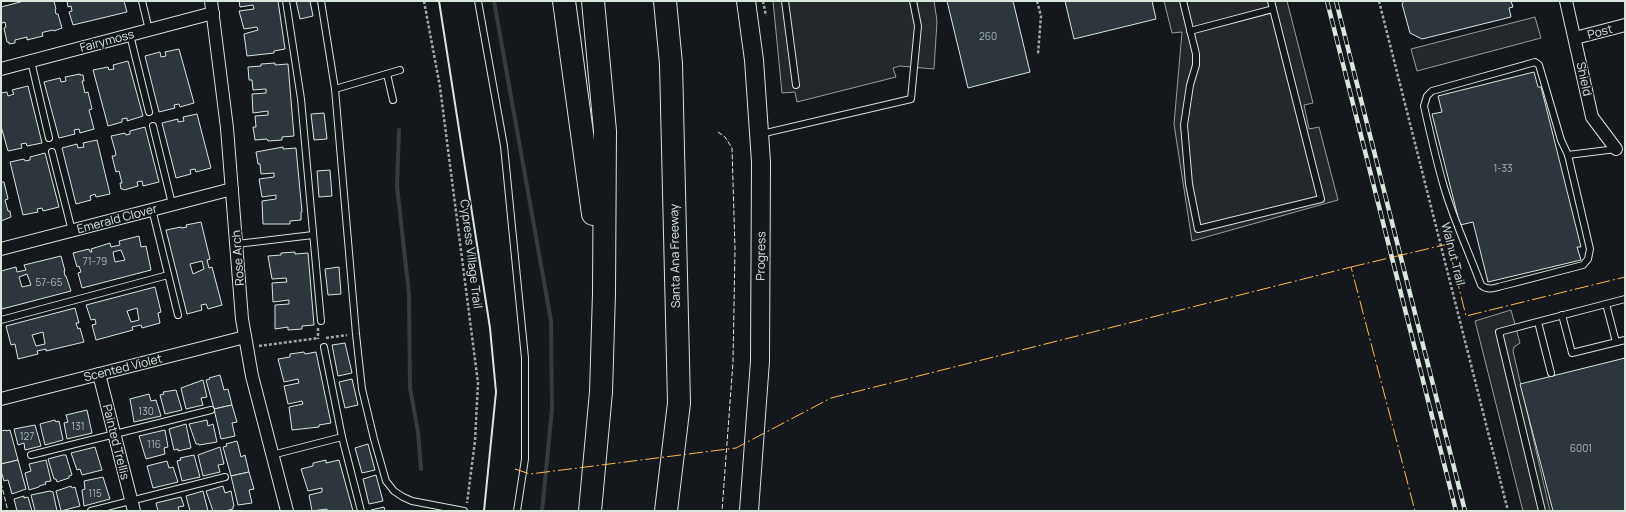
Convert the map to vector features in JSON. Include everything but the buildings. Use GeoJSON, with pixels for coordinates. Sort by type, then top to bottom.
{"type":"FeatureCollection","features":[{"type":"Feature","properties":{"kind":"highway"},"geometry":{"type":"LineString","coordinates":[[564,1],[604,294]]}},
{"type":"Feature","properties":{"kind":"highway"},"geometry":{"type":"LineString","coordinates":[[590,511],[601,392],[604,294],[604,130],[593,1]]}},
{"type":"Feature","properties":{"kind":"highway","name":"Santa Ana Freeway"},"geometry":{"type":"LineString","coordinates":[[665,1],[671,64],[679,403],[666,511]]}},
{"type":"Feature","properties":{"kind":"street","name":"Rose Arch"},"geometry":{"type":"LineString","coordinates":[[211,1],[227,128],[242,319],[252,376],[287,511]]}},
{"type":"Feature","properties":{"kind":"street","name":"Progress"},"geometry":{"type":"LineString","coordinates":[[746,1],[754,60],[761,162],[760,361],[749,511]]}},
{"type":"Feature","properties":{"kind":"street","name":"Shield"},"geometry":{"type":"LineString","coordinates":[[1566,1],[1592,117],[1616,150]]}},
{"type":"Feature","properties":{"kind":"street","name":"Fairymoss"},"geometry":{"type":"LineString","coordinates":[[1,69],[213,13]]}},
{"type":"Feature","properties":{"kind":"street","name":"Post"},"geometry":{"type":"LineString","coordinates":[[1575,38],[1625,25]]}},
{"type":"Feature","properties":{"kind":"street","name":"Emerald Clover"},"geometry":{"type":"LineString","coordinates":[[1,249],[232,189]]}},
{"type":"Feature","properties":{"kind":"street","name":"Scented Violet"},"geometry":{"type":"LineString","coordinates":[[1,398],[99,374],[246,342]]}},
{"type":"Feature","properties":{"kind":"street","name":"Painted Trellis"},"geometry":{"type":"LineString","coordinates":[[99,374],[132,506]]}},
{"type":"Feature","properties":{"kind":"lane"},"geometry":{"type":"LineString","coordinates":[[142,1],[149,30]]}},
{"type":"Feature","properties":{"kind":"lane"},"geometry":{"type":"LineString","coordinates":[[286,1],[301,99],[321,321]]}},
{"type":"Feature","properties":{"kind":"lane"},"geometry":{"type":"LineString","coordinates":[[321,1],[334,88],[362,389],[386,481],[394,491],[412,501],[464,511]]}},
{"type":"Feature","properties":{"kind":"lane"},"geometry":{"type":"LineString","coordinates":[[478,1],[504,146],[525,358],[525,459],[517,511]]}},
{"type":"Feature","properties":{"kind":"lane"},"geometry":{"type":"LineString","coordinates":[[785,1],[796,85]]}},
{"type":"Feature","properties":{"kind":"lane"},"geometry":{"type":"LineString","coordinates":[[759,135],[911,99],[918,26],[913,1]]}},
{"type":"Feature","properties":{"kind":"lane"},"geometry":{"type":"LineString","coordinates":[[1183,1],[1196,54],[1196,65],[1190,85],[1184,125],[1189,184],[1198,229],[1321,199],[1271,1]]}},
{"type":"Feature","properties":{"kind":"lane"},"geometry":{"type":"LineString","coordinates":[[1190,31],[1273,9]]}},
{"type":"Feature","properties":{"kind":"lane"},"geometry":{"type":"LineString","coordinates":[[130,35],[150,112]]}},
{"type":"Feature","properties":{"kind":"lane"},"geometry":{"type":"LineString","coordinates":[[30,61],[49,138]]}},
{"type":"Feature","properties":{"kind":"lane"},"geometry":{"type":"LineString","coordinates":[[1535,62],[1539,65],[1561,140],[1568,155],[1590,249],[1588,259],[1583,265],[1490,289],[1485,288],[1481,285],[1465,241],[1458,229],[1444,187],[1424,106],[1427,96],[1432,91],[1535,62]]}},
{"type":"Feature","properties":{"kind":"lane"},"geometry":{"type":"LineString","coordinates":[[334,88],[400,70]]}},
{"type":"Feature","properties":{"kind":"lane"},"geometry":{"type":"LineString","coordinates":[[387,74],[393,100]]}},
{"type":"Feature","properties":{"kind":"lane"},"geometry":{"type":"LineString","coordinates":[[153,126],[172,204]]}},
{"type":"Feature","properties":{"kind":"lane"},"geometry":{"type":"LineString","coordinates":[[1568,155],[1616,150]]}},
{"type":"Feature","properties":{"kind":"lane"},"geometry":{"type":"LineString","coordinates":[[52,152],[72,230]]}},
{"type":"Feature","properties":{"kind":"lane"},"geometry":{"type":"LineString","coordinates":[[152,209],[178,315]]}},
{"type":"Feature","properties":{"kind":"lane"},"geometry":{"type":"LineString","coordinates":[[237,244],[313,235]]}},
{"type":"Feature","properties":{"kind":"lane"},"geometry":{"type":"LineString","coordinates":[[1,320],[168,275]]}},
{"type":"Feature","properties":{"kind":"lane"},"geometry":{"type":"LineString","coordinates":[[1542,511],[1499,332],[1625,299]]}},
{"type":"Feature","properties":{"kind":"lane"},"geometry":{"type":"LineString","coordinates":[[1606,304],[1616,342]]}},
{"type":"Feature","properties":{"kind":"lane"},"geometry":{"type":"LineString","coordinates":[[1562,315],[1572,353],[1625,340]]}},
{"type":"Feature","properties":{"kind":"lane"},"geometry":{"type":"LineString","coordinates":[[1538,322],[1551,373]]}},
{"type":"Feature","properties":{"kind":"lane"},"geometry":{"type":"LineString","coordinates":[[324,347],[342,437],[361,511]]}},
{"type":"Feature","properties":{"kind":"lane"},"geometry":{"type":"LineString","coordinates":[[31,455],[211,410]]}},
{"type":"Feature","properties":{"kind":"lane"},"geometry":{"type":"LineString","coordinates":[[272,455],[342,437]]}},
{"type":"Feature","properties":{"kind":"lane"},"geometry":{"type":"LineString","coordinates":[[91,511],[132,506],[225,478]]}},
{"type":"Feature","properties":{"kind":"path","name":"Cypress Village Trail"},"geometry":{"type":"LineString","coordinates":[[424,1],[440,87],[478,383],[476,441],[467,503]]}},
{"type":"Feature","properties":{"kind":"path"},"geometry":{"type":"LineString","coordinates":[[1037,1],[1041,16],[1038,54]]}},
{"type":"Feature","properties":{"kind":"path","name":"Walnut Trail"},"geometry":{"type":"LineString","coordinates":[[1379,1],[1508,511]]}},
{"type":"Feature","properties":{"kind":"path"},"geometry":{"type":"LineString","coordinates":[[321,321],[317,326],[318,347],[324,347]]}},
{"type":"Feature","properties":{"kind":"path"},"geometry":{"type":"LineString","coordinates":[[246,342],[318,339],[356,334]]}},
{"type":"Feature","properties":{"kind":"shaded area"},"geometry":{"type":"Polygon","coordinates":[[[773,1],[934,1],[937,21],[934,69],[900,66],[893,68],[896,77],[797,102],[795,92],[782,93],[773,1]]]}},
{"type":"Feature","properties":{"kind":"shaded area"},"geometry":{"type":"Polygon","coordinates":[[[1164,1],[1287,1],[1313,103],[1304,105],[1309,129],[1319,127],[1338,200],[1192,241],[1174,124],[1182,32],[1172,33],[1164,1]]]}},
{"type":"Feature","properties":{"kind":"shaded area"},"geometry":{"type":"Polygon","coordinates":[[[1535,17],[1541,38],[1417,71],[1411,49],[1535,17]]]}},
{"type":"Feature","properties":{"kind":"shaded area"},"geometry":{"type":"Polygon","coordinates":[[[1511,310],[1520,343],[1514,347],[1513,351],[1550,511],[1523,511],[1475,321],[1511,310]]]}},
{"type":"Feature","properties":{"kind":"waterway"},"geometry":{"type":"LineString","coordinates":[[494,1],[551,321],[552,409],[542,511]]}},
{"type":"Feature","properties":{"kind":"waterway"},"geometry":{"type":"LineString","coordinates":[[399,130],[397,186],[409,294],[410,388],[418,432],[421,469]]}},
{"type":"Feature","properties":{"kind":"railway"},"geometry":{"type":"LineString","coordinates":[[1327,1],[1456,511]]}},
{"type":"Feature","properties":{"kind":"railway"},"geometry":{"type":"LineString","coordinates":[[1336,1],[1465,511]]}},
{"type":"Feature","properties":{"kind":"fence"},"geometry":{"type":"LineString","coordinates":[[718,132],[725,137],[732,148],[735,249],[733,362],[722,511]]}},
{"type":"Feature","properties":{"kind":"fence"},"geometry":{"type":"LineString","coordinates":[[1,483],[8,511]]}},
{"type":"Feature","properties":{"kind":"wall"},"geometry":{"type":"LineString","coordinates":[[439,1],[490,328],[496,392],[484,511]]}},
{"type":"Feature","properties":{"kind":"power"},"geometry":{"type":"LineString","coordinates":[[1351,267],[1448,244],[1466,316],[1625,277]]}},
{"type":"Feature","properties":{"kind":"power"},"geometry":{"type":"LineString","coordinates":[[515,469],[530,474],[736,448],[831,398],[1351,267],[1415,511]]}}]}
